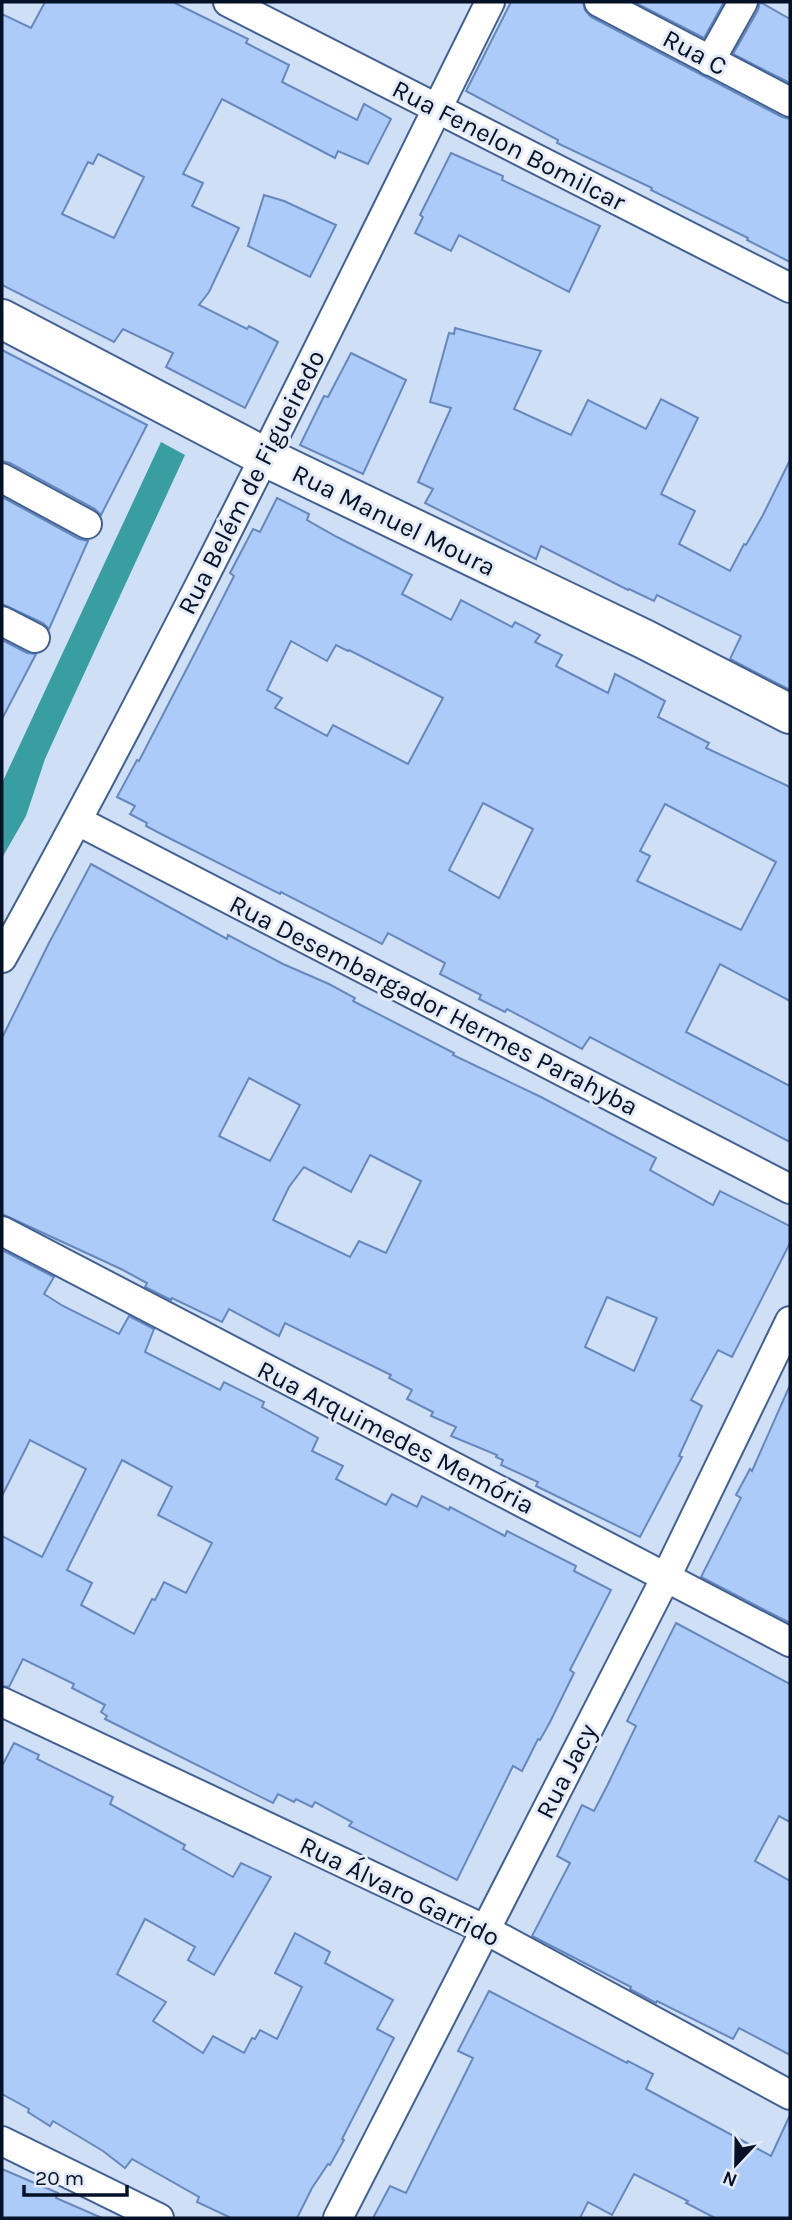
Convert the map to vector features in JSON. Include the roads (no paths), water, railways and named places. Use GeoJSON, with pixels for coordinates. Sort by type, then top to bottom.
{"type":"FeatureCollection","features":[{"type":"Feature","properties":{"kind":"street","name":"Rua Fenelon Bomilcar"},"geometry":{"type":"LineString","coordinates":[[228,2],[790,288]]}},
{"type":"Feature","properties":{"kind":"street","name":"Rua Belém de Figueiredo"},"geometry":{"type":"LineString","coordinates":[[2,958],[78,821],[265,457],[490,2]]}},
{"type":"Feature","properties":{"kind":"street","name":"Rua C"},"geometry":{"type":"LineString","coordinates":[[599,2],[790,102]]}},
{"type":"Feature","properties":{"kind":"street"},"geometry":{"type":"LineString","coordinates":[[710,61],[743,2]]}},
{"type":"Feature","properties":{"kind":"street","name":"Rua Manuel Moura"},"geometry":{"type":"LineString","coordinates":[[2,319],[265,457],[644,639],[790,714]]}},
{"type":"Feature","properties":{"kind":"street"},"geometry":{"type":"LineString","coordinates":[[2,478],[87,524]]}},
{"type":"Feature","properties":{"kind":"street"},"geometry":{"type":"LineString","coordinates":[[2,621],[35,638]]}},
{"type":"Feature","properties":{"kind":"street","name":"Rua Desembargador Hermes Parahyba"},"geometry":{"type":"LineString","coordinates":[[78,821],[790,1189]]}},
{"type":"Feature","properties":{"kind":"street","name":"Rua Arquimedes Memória"},"geometry":{"type":"LineString","coordinates":[[2,1231],[790,1642]]}},
{"type":"Feature","properties":{"kind":"street","name":"Rua Jacy"},"geometry":{"type":"LineString","coordinates":[[338,2218],[666,1577],[790,1321]]}},
{"type":"Feature","properties":{"kind":"street","name":"Rua Álvaro Garrido"},"geometry":{"type":"LineString","coordinates":[[2,1702],[484,1929],[790,2095]]}},
{"type":"Feature","properties":{"kind":"street"},"geometry":{"type":"LineString","coordinates":[[2,2141],[131,2212],[159,2218]]}}]}
